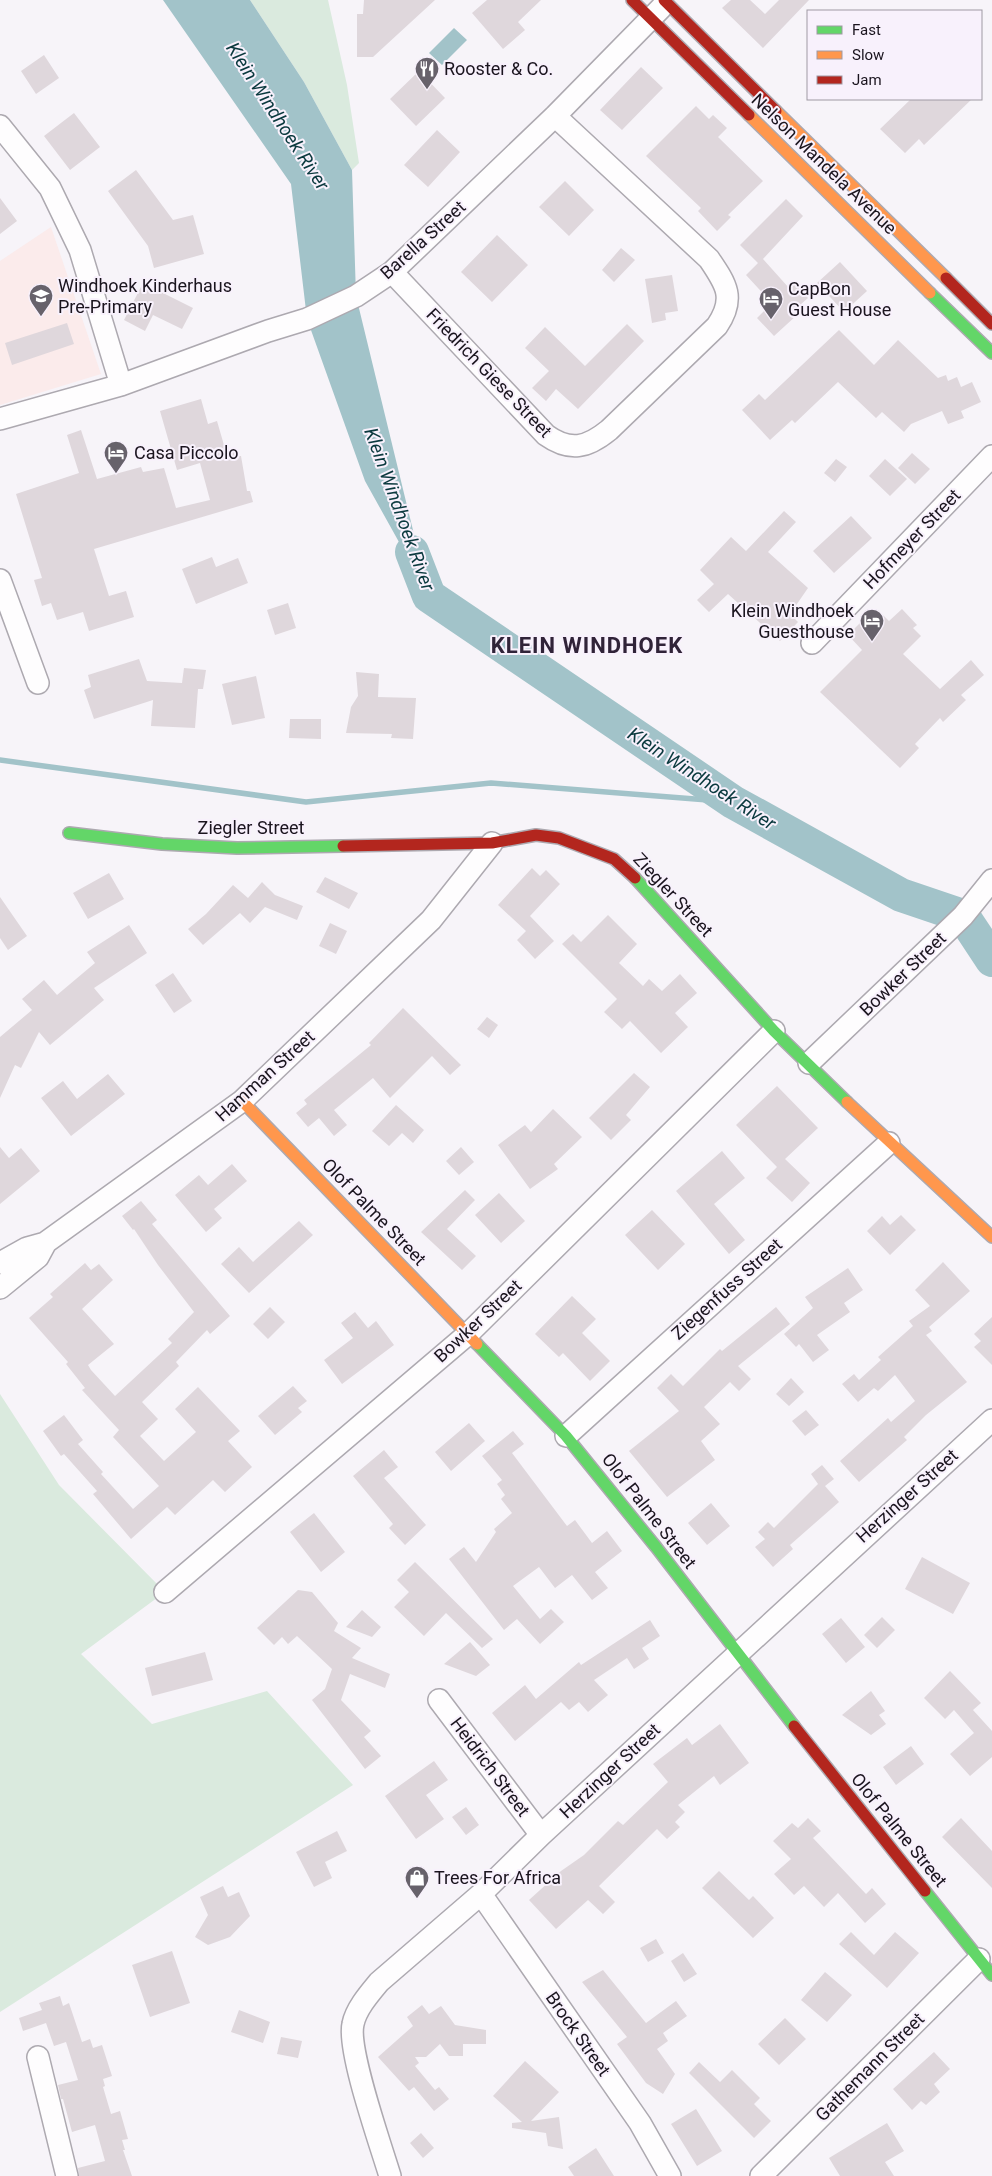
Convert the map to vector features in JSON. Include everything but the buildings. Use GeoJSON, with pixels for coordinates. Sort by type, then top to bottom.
{"type":"FeatureCollection","features":[{"type":"Feature","properties":{"kind":"street","name":"Nelson Mandela Avenue"},"geometry":{"type":"LineString","coordinates":[[632,0],[992,353]]}},
{"type":"Feature","properties":{"kind":"street","name":"Nelson Mandela Avenue"},"geometry":{"type":"LineString","coordinates":[[667,1],[992,324]]}},
{"type":"Feature","properties":{"kind":"street","name":"Barella Street"},"geometry":{"type":"LineString","coordinates":[[0,419],[120,385],[268,331],[307,319],[356,296],[392,272],[555,116],[667,1]]}},
{"type":"Feature","properties":{"kind":"street","name":"Friedrich Giese Street"},"geometry":{"type":"LineString","coordinates":[[392,272],[546,435],[558,444],[578,446],[594,442],[609,430],[717,326],[726,313],[728,296],[723,280],[709,259],[555,116]]}},
{"type":"Feature","properties":{"kind":"street"},"geometry":{"type":"LineString","coordinates":[[0,126],[50,188],[80,250],[120,385]]}},
{"type":"Feature","properties":{"kind":"street","name":"Hofmeyer Street"},"geometry":{"type":"LineString","coordinates":[[812,643],[992,456]]}},
{"type":"Feature","properties":{"kind":"street"},"geometry":{"type":"LineString","coordinates":[[0,580],[38,684]]}},
{"type":"Feature","properties":{"kind":"street","name":"Ziegler Street"},"geometry":{"type":"LineString","coordinates":[[69,833],[162,844],[237,848],[492,842],[536,835],[559,838],[614,859],[638,880],[774,1031],[889,1143],[992,1237]]}},
{"type":"Feature","properties":{"kind":"street","name":"Hamman Street"},"geometry":{"type":"LineString","coordinates":[[0,1263],[27,1248],[45,1243],[242,1101],[431,920],[492,842]]}},
{"type":"Feature","properties":{"kind":"street","name":"Bowker Street"},"geometry":{"type":"LineString","coordinates":[[809,1063],[963,916],[992,880]]}},
{"type":"Feature","properties":{"kind":"street","name":"Bowker Street"},"geometry":{"type":"LineString","coordinates":[[166,1592],[468,1334],[774,1031]]}},
{"type":"Feature","properties":{"kind":"street","name":"Olof Palme Street"},"geometry":{"type":"LineString","coordinates":[[242,1101],[566,1436],[656,1547],[736,1654],[986,1967]]}},
{"type":"Feature","properties":{"kind":"street","name":"Ziegenfuss Street"},"geometry":{"type":"LineString","coordinates":[[566,1436],[889,1143]]}},
{"type":"Feature","properties":{"kind":"street"},"geometry":{"type":"LineString","coordinates":[[0,1288],[38,1257],[45,1243]]}},
{"type":"Feature","properties":{"kind":"street","name":"Herzinger Street"},"geometry":{"type":"LineString","coordinates":[[390,2176],[354,2052],[353,2024],[362,2004],[379,1982],[481,1894],[541,1835],[736,1654],[992,1420]]}},
{"type":"Feature","properties":{"kind":"street","name":"Heidrich Street"},"geometry":{"type":"LineString","coordinates":[[439,1700],[541,1835]]}},
{"type":"Feature","properties":{"kind":"street","name":"Brock Street"},"geometry":{"type":"LineString","coordinates":[[481,1894],[640,2123],[670,2176]]}},
{"type":"Feature","properties":{"kind":"street","name":"Gathemann Street"},"geometry":{"type":"LineString","coordinates":[[762,2176],[986,1967]]}},
{"type":"Feature","properties":{"kind":"street"},"geometry":{"type":"LineString","coordinates":[[38,2057],[67,2176]]}},
{"type":"Feature","properties":{"kind":"shaded area","name":"Windhoek Kinderhaus Pre-Primary"},"geometry":{"type":"Polygon","coordinates":[[[51,227],[101,374],[0,405],[0,261],[51,227]]]}},
{"type":"Feature","properties":{"kind":"green space"},"geometry":{"type":"Polygon","coordinates":[[[250,0],[328,0],[347,85],[359,163],[352,170],[304,82],[250,0]]]}},
{"type":"Feature","properties":{"kind":"green space"},"geometry":{"type":"Polygon","coordinates":[[[0,1394],[59,1485],[165,1592],[81,1654],[152,1724],[267,1691],[353,1785],[0,2012],[0,1394]]]}},
{"type":"Feature","properties":{"kind":"water"},"geometry":{"type":"Polygon","coordinates":[[[163,0],[250,0],[304,82],[352,170],[356,296],[429,596],[365,481],[307,319],[291,184],[163,0]]]}},
{"type":"Feature","properties":{"kind":"water"},"geometry":{"type":"Polygon","coordinates":[[[454,28],[467,40],[442,65],[429,53],[454,28]]]}},
{"type":"Feature","properties":{"kind":"waterway","name":"Klein Windhoek River"},"geometry":{"type":"LineString","coordinates":[[412,552],[429,596],[733,802],[901,895],[963,916],[992,960]]}},
{"type":"Feature","properties":{"kind":"waterway"},"geometry":{"type":"LineString","coordinates":[[0,760],[306,802],[491,783],[733,802]]}},
{"type":"Feature","properties":{"kind":"traffic: fast"},"geometry":{"type":"LineString","coordinates":[[930,293],[992,353]]}},
{"type":"Feature","properties":{"kind":"traffic: fast"},"geometry":{"type":"LineString","coordinates":[[69,833],[162,844],[237,848],[343,846]]}},
{"type":"Feature","properties":{"kind":"traffic: fast"},"geometry":{"type":"LineString","coordinates":[[635,878],[774,1031],[847,1102]]}},
{"type":"Feature","properties":{"kind":"traffic: fast"},"geometry":{"type":"LineString","coordinates":[[477,1344],[566,1436],[656,1547],[794,1726]]}},
{"type":"Feature","properties":{"kind":"traffic: fast"},"geometry":{"type":"LineString","coordinates":[[925,1891],[992,1975]]}},
{"type":"Feature","properties":{"kind":"traffic: slow"},"geometry":{"type":"LineString","coordinates":[[776,111],[946,278]]}},
{"type":"Feature","properties":{"kind":"traffic: slow"},"geometry":{"type":"LineString","coordinates":[[749,115],[930,293]]}},
{"type":"Feature","properties":{"kind":"traffic: slow"},"geometry":{"type":"LineString","coordinates":[[242,1101],[477,1344]]}},
{"type":"Feature","properties":{"kind":"traffic: slow"},"geometry":{"type":"LineString","coordinates":[[847,1102],[992,1237]]}},
{"type":"Feature","properties":{"kind":"traffic: jam"},"geometry":{"type":"LineString","coordinates":[[632,0],[749,115]]}},
{"type":"Feature","properties":{"kind":"traffic: jam"},"geometry":{"type":"LineString","coordinates":[[664,0],[776,111]]}},
{"type":"Feature","properties":{"kind":"traffic: jam"},"geometry":{"type":"LineString","coordinates":[[946,278],[992,324]]}},
{"type":"Feature","properties":{"kind":"traffic: jam"},"geometry":{"type":"LineString","coordinates":[[343,846],[492,843],[536,835],[559,838],[614,859],[635,878]]}},
{"type":"Feature","properties":{"kind":"traffic: jam"},"geometry":{"type":"LineString","coordinates":[[794,1726],[925,1891]]}},
{"type":"Feature","properties":{"kind":"place","name":"Rooster & Co."},"geometry":{"type":"Point","coordinates":[427,90]}},
{"type":"Feature","properties":{"kind":"place","name":"Windhoek Kinderhaus Pre-Primary"},"geometry":{"type":"Point","coordinates":[41,317]}},
{"type":"Feature","properties":{"kind":"place","name":"CapBon Guest House"},"geometry":{"type":"Point","coordinates":[771,320]}},
{"type":"Feature","properties":{"kind":"place","name":"Casa Piccolo"},"geometry":{"type":"Point","coordinates":[116,474]}},
{"type":"Feature","properties":{"kind":"place","name":"Klein Windhoek Guesthouse"},"geometry":{"type":"Point","coordinates":[872,642]}},
{"type":"Feature","properties":{"kind":"place","name":"Trees For Africa"},"geometry":{"type":"Point","coordinates":[417,1899]}},
{"type":"Feature","properties":{"kind":"district","name":"KLEIN WINDHOEK"},"geometry":{"type":"Point","coordinates":[587,645]}}]}
